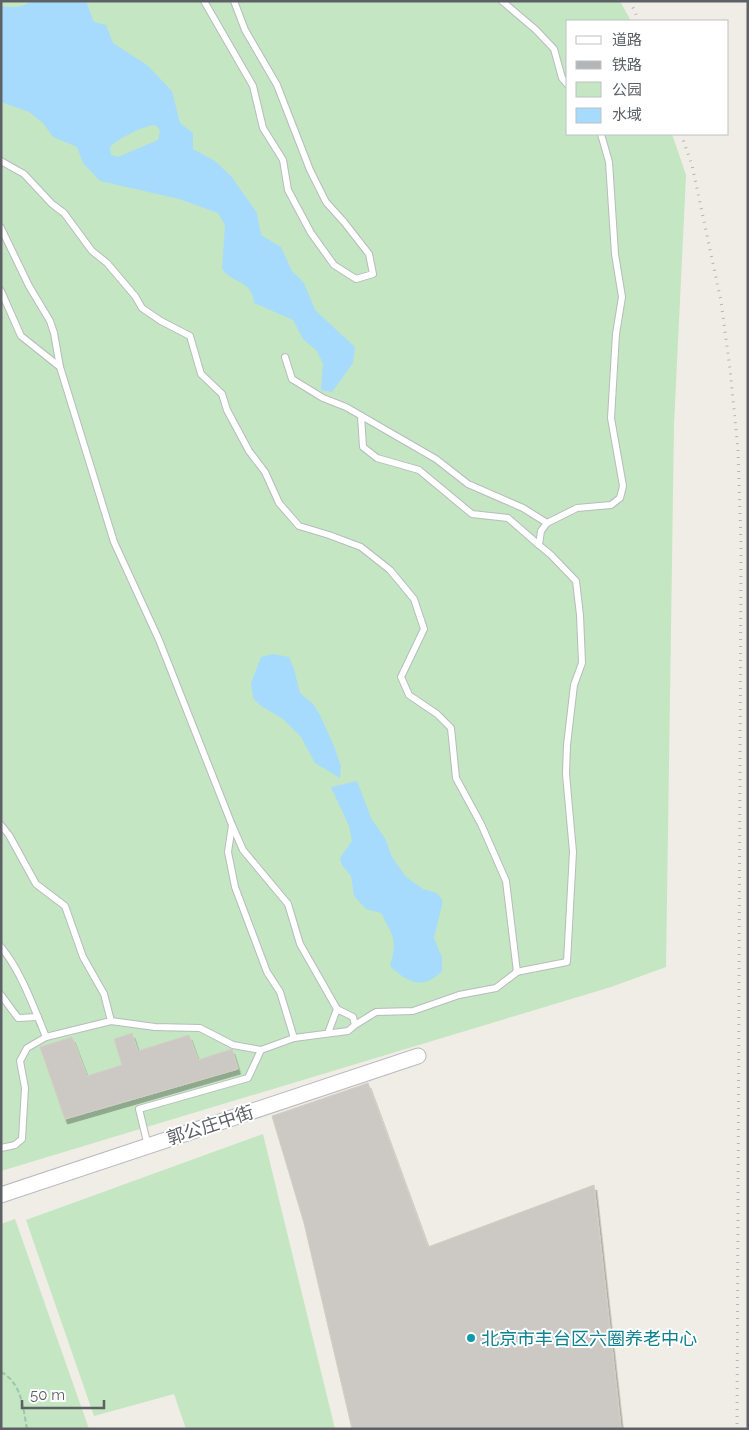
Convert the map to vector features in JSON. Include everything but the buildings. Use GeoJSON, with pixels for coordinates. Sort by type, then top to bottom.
{"type":"FeatureCollection","features":[{"type":"Feature","properties":{"kind":"street","name":"郭公庄中街"},"geometry":{"type":"LineString","coordinates":[[1,1194],[418,1056]]}},
{"type":"Feature","properties":{"kind":"lane"},"geometry":{"type":"LineString","coordinates":[[204,1],[253,86],[263,128],[282,160],[288,190],[311,233],[334,265],[356,279],[372,274],[369,254],[326,202],[310,170],[278,85],[245,30],[234,1]]}},
{"type":"Feature","properties":{"kind":"lane"},"geometry":{"type":"LineString","coordinates":[[502,1],[536,30],[554,49],[562,78],[566,83]]}},
{"type":"Feature","properties":{"kind":"lane"},"geometry":{"type":"LineString","coordinates":[[539,544],[541,530],[547,523],[577,508],[611,505],[620,498],[623,486],[611,418],[616,334],[622,297],[615,254],[608,162],[600,135]]}},
{"type":"Feature","properties":{"kind":"lane"},"geometry":{"type":"LineString","coordinates":[[1,162],[24,174],[52,204],[64,213],[92,250],[107,263],[142,308],[161,321],[190,336],[201,374],[222,394],[227,410],[249,451],[265,472],[279,502],[300,526],[330,535],[361,548],[390,570],[414,599],[424,629],[402,677],[409,695],[437,714],[451,728],[456,778],[481,824],[506,881],[516,972]]}},
{"type":"Feature","properties":{"kind":"lane"},"geometry":{"type":"LineString","coordinates":[[1,228],[29,286],[50,321],[60,367],[114,542],[159,640],[242,850],[288,904],[300,944],[337,1009],[353,1017],[355,1025]]}},
{"type":"Feature","properties":{"kind":"lane"},"geometry":{"type":"LineString","coordinates":[[1,291],[21,336],[60,367]]}},
{"type":"Feature","properties":{"kind":"lane"},"geometry":{"type":"LineString","coordinates":[[284,357],[292,378],[323,398],[346,407],[436,458],[468,484],[523,508],[547,523]]}},
{"type":"Feature","properties":{"kind":"lane"},"geometry":{"type":"LineString","coordinates":[[1,1148],[15,1145],[22,1139],[25,1088],[20,1061],[27,1048],[46,1037],[110,1021],[200,1028],[233,1045],[261,1050],[294,1038],[348,1032],[355,1025],[376,1012],[413,1011],[459,995],[496,988],[516,972],[566,962],[573,852],[566,774],[567,745],[574,685],[582,663],[580,615],[576,581],[551,555],[508,518],[472,514],[418,470],[377,458],[363,447],[361,416]]}},
{"type":"Feature","properties":{"kind":"lane"},"geometry":{"type":"LineString","coordinates":[[1,825],[9,835],[36,884],[65,906],[83,958],[104,994],[110,1021]]}},
{"type":"Feature","properties":{"kind":"lane"},"geometry":{"type":"LineString","coordinates":[[232,825],[228,852],[235,887],[267,972],[280,992],[294,1038]]}},
{"type":"Feature","properties":{"kind":"lane"},"geometry":{"type":"LineString","coordinates":[[1,947],[21,979],[46,1037]]}},
{"type":"Feature","properties":{"kind":"lane"},"geometry":{"type":"LineString","coordinates":[[1,995],[18,1018],[38,1017]]}},
{"type":"Feature","properties":{"kind":"lane"},"geometry":{"type":"LineString","coordinates":[[328,1033],[337,1009]]}},
{"type":"Feature","properties":{"kind":"lane"},"geometry":{"type":"LineString","coordinates":[[148,1146],[140,1109],[248,1078],[261,1050]]}},
{"type":"Feature","properties":{"kind":"path"},"geometry":{"type":"LineString","coordinates":[[1,1372],[10,1376],[19,1390],[27,1429]]}},
{"type":"Feature","properties":{"kind":"green space"},"geometry":{"type":"Polygon","coordinates":[[[1,1],[620,1],[630,20],[566,20],[566,135],[672,135],[686,175],[674,425],[666,967],[611,987],[1,1171],[1,1]]]}},
{"type":"Feature","properties":{"kind":"green space"},"geometry":{"type":"Polygon","coordinates":[[[263,1134],[335,1429],[186,1429],[174,1394],[94,1416],[26,1220],[263,1134]]]}},
{"type":"Feature","properties":{"kind":"green space"},"geometry":{"type":"Polygon","coordinates":[[[15,1219],[89,1429],[1,1429],[1,1224],[15,1219]]]}},
{"type":"Feature","properties":{"kind":"water"},"geometry":{"type":"Polygon","coordinates":[[[31,1],[86,1],[94,22],[106,25],[113,43],[147,65],[172,91],[180,123],[193,133],[193,149],[215,161],[231,176],[257,213],[261,235],[281,247],[292,271],[304,283],[315,310],[355,347],[353,363],[332,392],[321,390],[323,364],[317,351],[303,339],[293,320],[254,303],[250,290],[230,277],[222,268],[225,225],[218,213],[179,199],[100,181],[83,163],[77,147],[53,137],[43,123],[29,112],[1,102],[1,6],[17,7],[31,1]],[[155,125],[131,133],[110,147],[111,155],[118,157],[158,140],[160,130],[155,125]]]}},
{"type":"Feature","properties":{"kind":"water"},"geometry":{"type":"Polygon","coordinates":[[[273,654],[289,657],[300,693],[313,704],[334,746],[341,766],[340,778],[315,763],[301,737],[283,719],[261,706],[253,698],[251,683],[261,657],[273,654]]]}},
{"type":"Feature","properties":{"kind":"water"},"geometry":{"type":"Polygon","coordinates":[[[357,781],[371,818],[386,840],[392,857],[406,877],[423,889],[437,893],[443,901],[434,938],[442,957],[442,971],[428,981],[415,982],[409,980],[390,966],[394,944],[389,927],[381,913],[366,909],[354,896],[351,876],[342,865],[340,858],[352,841],[349,826],[331,787],[357,781]]]}},
{"type":"Feature","properties":{"kind":"railway"},"geometry":{"type":"LineString","coordinates":[[630,1],[639,20]]}},
{"type":"Feature","properties":{"kind":"railway"},"geometry":{"type":"LineString","coordinates":[[681,135],[692,165],[721,301],[738,450],[741,545],[737,1429]]}},
{"type":"Feature","properties":{"kind":"place","name":"北京市丰台区六圈养老中心"},"geometry":{"type":"Point","coordinates":[471,1338]}}]}
